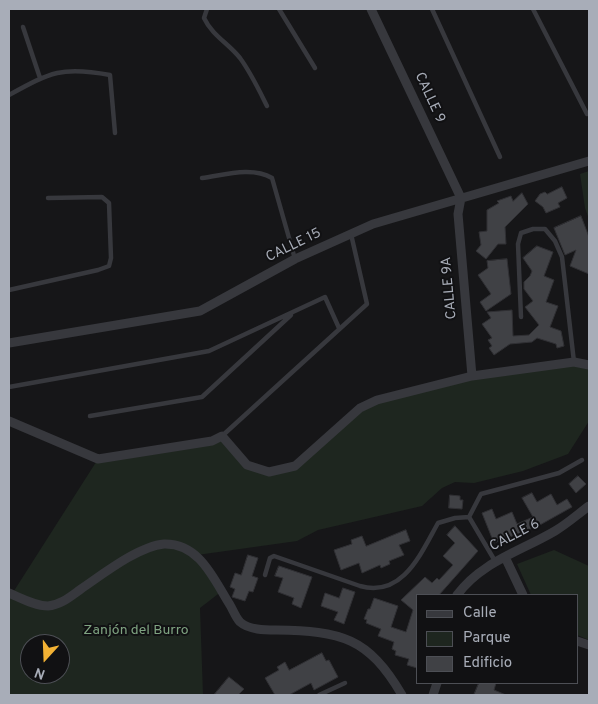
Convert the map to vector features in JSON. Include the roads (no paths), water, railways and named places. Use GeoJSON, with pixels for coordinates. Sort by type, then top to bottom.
{"type":"FeatureCollection","features":[{"type":"Feature","properties":{"kind":"street","name":"CALLE 9"},"geometry":{"type":"LineString","coordinates":[[371,9],[461,198]]}},
{"type":"Feature","properties":{"kind":"street","name":"CALLE 15"},"geometry":{"type":"LineString","coordinates":[[9,343],[200,311],[295,259],[373,224],[589,161]]}},
{"type":"Feature","properties":{"kind":"street","name":"CALLE 9A"},"geometry":{"type":"LineString","coordinates":[[461,198],[458,214],[472,376]]}},
{"type":"Feature","properties":{"kind":"street"},"geometry":{"type":"LineString","coordinates":[[9,421],[98,459],[212,441],[222,436],[247,465],[269,472],[295,466],[360,408],[377,400],[472,376],[574,362],[589,365]]}},
{"type":"Feature","properties":{"kind":"street","name":"CALLE 6"},"geometry":{"type":"LineString","coordinates":[[458,594],[473,575],[557,530],[589,506]]}},
{"type":"Feature","properties":{"kind":"street"},"geometry":{"type":"LineString","coordinates":[[9,593],[36,604],[48,606],[60,604],[105,573],[150,546],[175,545],[197,555],[205,564],[240,622],[255,629],[318,631],[341,637],[362,646],[390,676],[402,695]]}},
{"type":"Feature","properties":{"kind":"street"},"geometry":{"type":"LineString","coordinates":[[505,557],[523,594]]}},
{"type":"Feature","properties":{"kind":"lane"},"geometry":{"type":"LineString","coordinates":[[207,9],[204,18],[210,29],[239,57],[267,106]]}},
{"type":"Feature","properties":{"kind":"lane"},"geometry":{"type":"LineString","coordinates":[[279,9],[315,68]]}},
{"type":"Feature","properties":{"kind":"lane"},"geometry":{"type":"LineString","coordinates":[[432,9],[500,157]]}},
{"type":"Feature","properties":{"kind":"lane"},"geometry":{"type":"LineString","coordinates":[[533,9],[587,114]]}},
{"type":"Feature","properties":{"kind":"lane"},"geometry":{"type":"LineString","coordinates":[[23,27],[40,78]]}},
{"type":"Feature","properties":{"kind":"lane"},"geometry":{"type":"LineString","coordinates":[[9,95],[40,78],[60,71],[81,70],[110,75],[115,133]]}},
{"type":"Feature","properties":{"kind":"lane"},"geometry":{"type":"LineString","coordinates":[[202,178],[238,173],[266,174],[272,178],[295,259]]}},
{"type":"Feature","properties":{"kind":"lane"},"geometry":{"type":"LineString","coordinates":[[9,290],[98,270],[108,266],[111,258],[109,204],[107,200],[102,197],[48,198]]}},
{"type":"Feature","properties":{"kind":"lane"},"geometry":{"type":"LineString","coordinates":[[521,317],[518,244],[521,234],[533,229],[545,229],[555,241],[562,257],[574,362]]}},
{"type":"Feature","properties":{"kind":"lane"},"geometry":{"type":"LineString","coordinates":[[222,436],[366,304],[351,234]]}},
{"type":"Feature","properties":{"kind":"lane"},"geometry":{"type":"LineString","coordinates":[[9,387],[208,351],[325,297],[339,328]]}},
{"type":"Feature","properties":{"kind":"lane"},"geometry":{"type":"LineString","coordinates":[[90,416],[202,397],[293,312]]}},
{"type":"Feature","properties":{"kind":"lane"},"geometry":{"type":"LineString","coordinates":[[469,517],[481,494],[559,473],[582,460]]}},
{"type":"Feature","properties":{"kind":"lane"},"geometry":{"type":"LineString","coordinates":[[469,517],[495,562]]}},
{"type":"Feature","properties":{"kind":"lane"},"geometry":{"type":"LineString","coordinates":[[264,575],[270,558],[274,556],[373,590],[385,588],[401,579],[415,562],[438,523],[454,518],[469,517]]}},
{"type":"Feature","properties":{"kind":"lane"},"geometry":{"type":"LineString","coordinates":[[320,695],[345,683]]}},
{"type":"Feature","properties":{"kind":"park label","name":"Zanjón del Burro"},"geometry":{"type":"Point","coordinates":[136,631]}}]}
